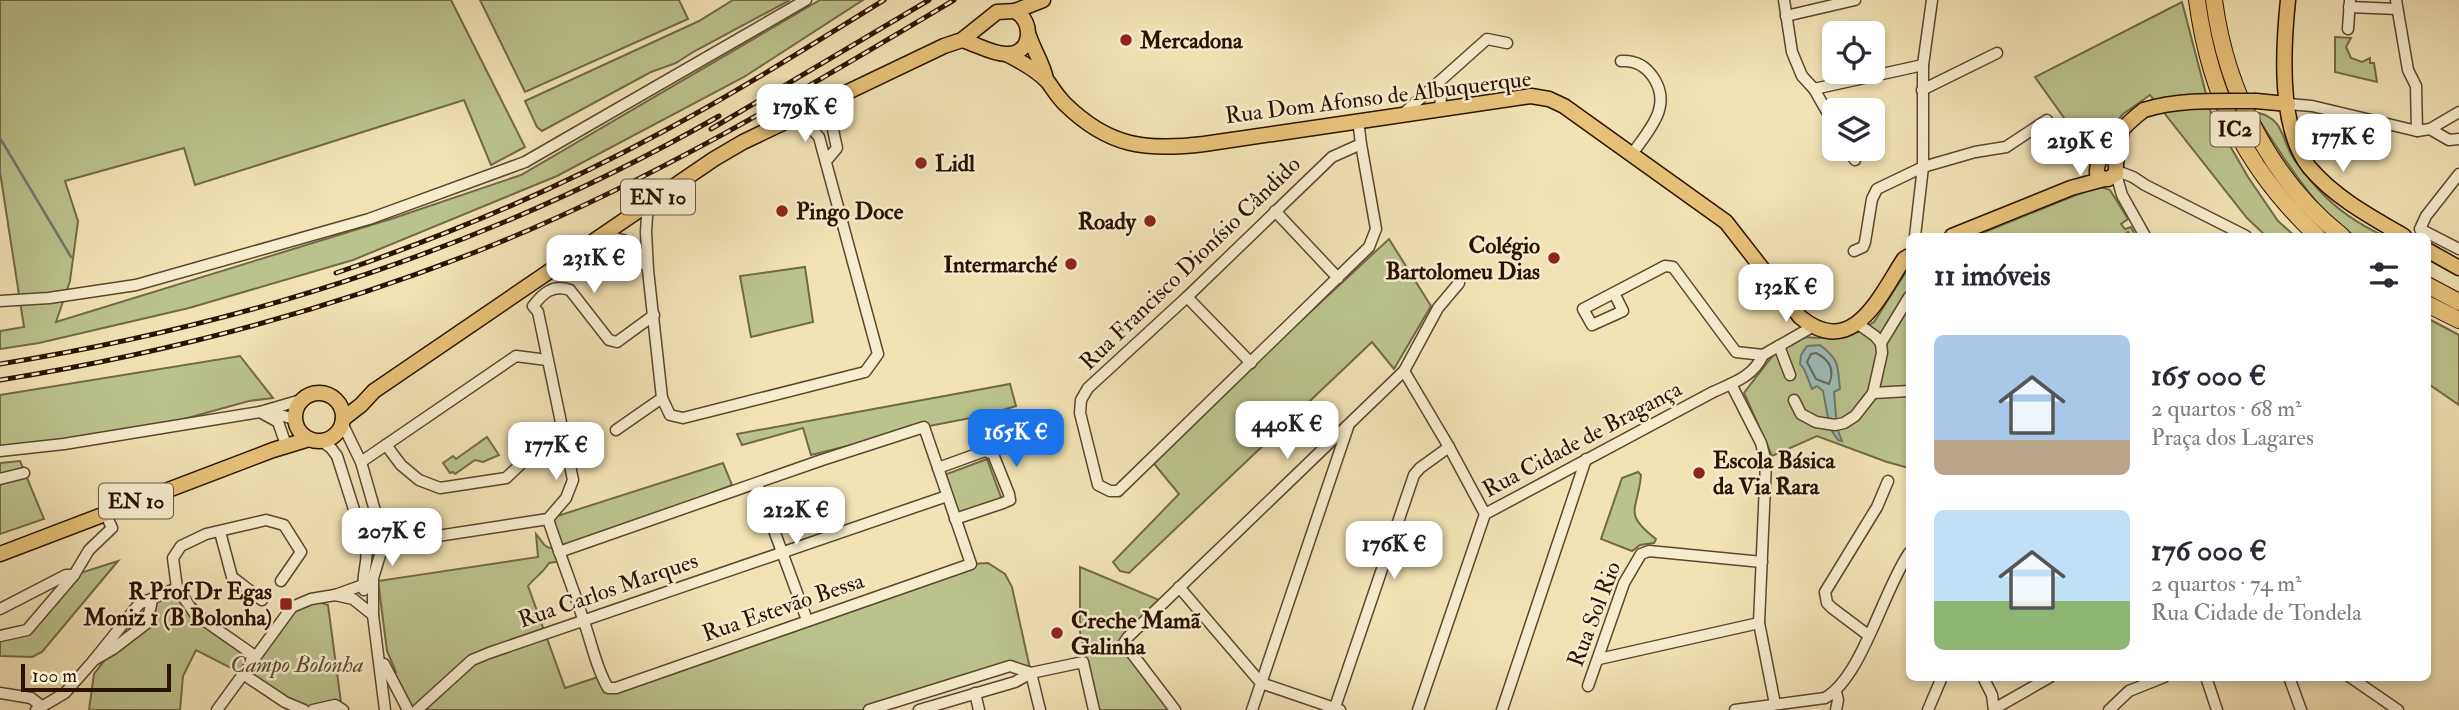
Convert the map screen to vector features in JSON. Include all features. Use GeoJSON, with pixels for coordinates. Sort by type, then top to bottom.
{"type":"FeatureCollection","features":[{"type":"Feature","properties":{"kind":"highway","name":"IC2"},"geometry":{"type":"LineString","coordinates":[[2197,0],[2209,63],[2226,113],[2260,169],[2290,208],[2314,233]]}},
{"type":"Feature","properties":{"kind":"highway","name":"IC2"},"geometry":{"type":"LineString","coordinates":[[2214,0],[2232,78],[2269,155],[2302,199],[2339,233]]}},
{"type":"Feature","properties":{"kind":"highway"},"geometry":{"type":"LineString","coordinates":[[2431,287],[2459,302]]}},
{"type":"Feature","properties":{"kind":"highway"},"geometry":{"type":"LineString","coordinates":[[2431,306],[2459,320]]}},
{"type":"Feature","properties":{"kind":"main road","name":"EN 10"},"geometry":{"type":"LineString","coordinates":[[0,554],[273,450],[335,435],[342,421],[374,391],[713,159],[841,94],[962,40],[1002,10],[1015,11],[1046,0]]}},
{"type":"Feature","properties":{"kind":"main road","name":"EN 10"},"geometry":{"type":"LineString","coordinates":[[1002,53],[1024,47],[1036,15],[1046,0]]}},
{"type":"Feature","properties":{"kind":"main road"},"geometry":{"type":"LineString","coordinates":[[2288,0],[2284,68],[2295,141],[2310,168],[2352,205],[2399,233]]}},
{"type":"Feature","properties":{"kind":"main road"},"geometry":{"type":"LineString","coordinates":[[1015,11],[1024,18],[1029,32]]}},
{"type":"Feature","properties":{"kind":"main road"},"geometry":{"type":"LineString","coordinates":[[988,19],[985,36],[989,46],[1002,53]]}},
{"type":"Feature","properties":{"kind":"main road","name":"Rua Dom Afonso de Albuquerque"},"geometry":{"type":"LineString","coordinates":[[1029,32],[1033,50],[1044,70],[1046,80]]}},
{"type":"Feature","properties":{"kind":"main road","name":"Rua Dom Afonso de Albuquerque"},"geometry":{"type":"LineString","coordinates":[[962,40],[1002,53],[1031,67],[1078,116],[1118,139],[1138,146],[1166,148],[1531,96],[1549,99],[1564,106],[1726,222],[1800,317],[1812,327]]}},
{"type":"Feature","properties":{"kind":"main road"},"geometry":{"type":"LineString","coordinates":[[2112,173],[2097,173],[2099,163],[2110,143],[2144,110],[2164,104],[2256,101],[2288,104]]}},
{"type":"Feature","properties":{"kind":"main road"},"geometry":{"type":"LineString","coordinates":[[2112,173],[2122,130]]}},
{"type":"Feature","properties":{"kind":"main road"},"geometry":{"type":"LineString","coordinates":[[2071,188],[2099,163]]}},
{"type":"Feature","properties":{"kind":"main road"},"geometry":{"type":"LineString","coordinates":[[1959,233],[2112,173]]}},
{"type":"Feature","properties":{"kind":"main road"},"geometry":{"type":"LineString","coordinates":[[2431,252],[2459,268]]}},
{"type":"Feature","properties":{"kind":"main road"},"geometry":{"type":"LineString","coordinates":[[1812,327],[1830,332],[1847,330],[1858,324],[1866,317],[1906,258]]}},
{"type":"Feature","properties":{"kind":"main road","name":"EN 10"},"geometry":{"type":"LineString","coordinates":[[273,450],[285,439],[295,422],[296,407],[301,400],[313,393],[328,394],[337,401],[374,391]]}},
{"type":"Feature","properties":{"kind":"main road"},"geometry":{"type":"LineString","coordinates":[[337,401],[342,410],[342,421]]}},
{"type":"Feature","properties":{"kind":"main road"},"geometry":{"type":"LineString","coordinates":[[295,422],[299,431],[315,440]]}},
{"type":"Feature","properties":{"kind":"street"},"geometry":{"type":"LineString","coordinates":[[0,302],[49,298],[136,285],[369,219],[525,162],[806,0]]}},
{"type":"Feature","properties":{"kind":"street"},"geometry":{"type":"LineString","coordinates":[[1784,0],[1792,52],[1802,76],[1822,103]]}},
{"type":"Feature","properties":{"kind":"street"},"geometry":{"type":"LineString","coordinates":[[1786,16],[1855,0]]}},
{"type":"Feature","properties":{"kind":"street"},"geometry":{"type":"LineString","coordinates":[[1915,233],[1923,167],[1923,65],[1932,0]]}},
{"type":"Feature","properties":{"kind":"street"},"geometry":{"type":"LineString","coordinates":[[2348,29],[2349,4],[2397,5],[2408,70],[2416,86],[2417,131]]}},
{"type":"Feature","properties":{"kind":"street"},"geometry":{"type":"LineString","coordinates":[[1404,113],[1486,39],[1507,43]]}},
{"type":"Feature","properties":{"kind":"street"},"geometry":{"type":"LineString","coordinates":[[1922,90],[1997,53]]}},
{"type":"Feature","properties":{"kind":"street"},"geometry":{"type":"LineString","coordinates":[[1621,61],[1634,60],[1649,70],[1659,85],[1662,102],[1657,118],[1632,154]]}},
{"type":"Feature","properties":{"kind":"street"},"geometry":{"type":"LineString","coordinates":[[1814,89],[1923,65]]}},
{"type":"Feature","properties":{"kind":"street"},"geometry":{"type":"LineString","coordinates":[[1422,96],[1422,102],[1434,110],[1441,97],[1435,86]]}},
{"type":"Feature","properties":{"kind":"street"},"geometry":{"type":"LineString","coordinates":[[826,161],[837,148],[830,121],[833,108],[841,94]]}},
{"type":"Feature","properties":{"kind":"street"},"geometry":{"type":"LineString","coordinates":[[2288,104],[2312,106],[2417,131],[2430,129],[2459,112]]}},
{"type":"Feature","properties":{"kind":"street"},"geometry":{"type":"LineString","coordinates":[[655,199],[646,216],[648,270],[662,398],[670,415],[683,418],[865,372],[878,354],[826,161],[815,131],[803,122],[791,118]]}},
{"type":"Feature","properties":{"kind":"street"},"geometry":{"type":"LineString","coordinates":[[1187,297],[1251,363],[1369,247],[1376,229],[1358,120]]}},
{"type":"Feature","properties":{"kind":"street"},"geometry":{"type":"LineString","coordinates":[[1854,250],[1863,247],[1865,242],[1872,199],[1878,189],[1923,167],[1975,152],[2006,147],[2047,120]]}},
{"type":"Feature","properties":{"kind":"street"},"geometry":{"type":"LineString","coordinates":[[2430,129],[2449,140],[2459,139]]}},
{"type":"Feature","properties":{"kind":"street","name":"Rua Francisco Dionísio Cândido"},"geometry":{"type":"LineString","coordinates":[[1251,363],[1118,491],[1110,491],[1098,485],[1080,413],[1081,400],[1098,378],[1187,297],[1332,157],[1361,144]]}},
{"type":"Feature","properties":{"kind":"street"},"geometry":{"type":"LineString","coordinates":[[2112,173],[2133,177],[2145,186],[2240,233]]}},
{"type":"Feature","properties":{"kind":"street"},"geometry":{"type":"LineString","coordinates":[[2112,173],[2143,233]]}},
{"type":"Feature","properties":{"kind":"street"},"geometry":{"type":"LineString","coordinates":[[2428,233],[2420,229],[2426,216],[2459,174]]}},
{"type":"Feature","properties":{"kind":"street"},"geometry":{"type":"LineString","coordinates":[[2122,195],[2132,187],[2145,186]]}},
{"type":"Feature","properties":{"kind":"street"},"geometry":{"type":"LineString","coordinates":[[1275,211],[1338,278]]}},
{"type":"Feature","properties":{"kind":"street"},"geometry":{"type":"LineString","coordinates":[[2431,235],[2459,249]]}},
{"type":"Feature","properties":{"kind":"street"},"geometry":{"type":"LineString","coordinates":[[598,238],[616,237],[626,240],[639,252],[648,270]]}},
{"type":"Feature","properties":{"kind":"street"},"geometry":{"type":"LineString","coordinates":[[1614,293],[1670,263],[1736,352],[1763,355]]}},
{"type":"Feature","properties":{"kind":"street"},"geometry":{"type":"LineString","coordinates":[[1175,710],[1124,643],[1404,371],[1438,308],[1459,283]]}},
{"type":"Feature","properties":{"kind":"street"},"geometry":{"type":"LineString","coordinates":[[366,547],[384,542],[548,519],[566,499],[573,481],[538,313],[533,306],[543,294],[555,288],[570,290],[609,340],[617,342],[653,315]]}},
{"type":"Feature","properties":{"kind":"street"},"geometry":{"type":"LineString","coordinates":[[1794,400],[1801,414],[1816,422],[1835,425],[1855,416],[1873,393],[1879,371],[1881,343],[1906,302]]}},
{"type":"Feature","properties":{"kind":"street"},"geometry":{"type":"LineString","coordinates":[[1858,324],[1881,343]]}},
{"type":"Feature","properties":{"kind":"street","name":"Rua Cidade de Bragança"},"geometry":{"type":"LineString","coordinates":[[1418,710],[1485,514],[1747,377],[1763,355],[1812,327]]}},
{"type":"Feature","properties":{"kind":"street"},"geometry":{"type":"LineString","coordinates":[[1779,345],[1790,375]]}},
{"type":"Feature","properties":{"kind":"street"},"geometry":{"type":"LineString","coordinates":[[361,461],[516,356],[547,360]]}},
{"type":"Feature","properties":{"kind":"street"},"geometry":{"type":"LineString","coordinates":[[1404,371],[1485,514]]}},
{"type":"Feature","properties":{"kind":"street"},"geometry":{"type":"LineString","coordinates":[[1731,384],[1761,443],[1766,463],[1759,623],[1768,707]]}},
{"type":"Feature","properties":{"kind":"street"},"geometry":{"type":"LineString","coordinates":[[1873,393],[1906,391]]}},
{"type":"Feature","properties":{"kind":"street"},"geometry":{"type":"LineString","coordinates":[[617,430],[662,398]]}},
{"type":"Feature","properties":{"kind":"street"},"geometry":{"type":"LineString","coordinates":[[0,452],[260,412],[301,400]]}},
{"type":"Feature","properties":{"kind":"street"},"geometry":{"type":"LineString","coordinates":[[260,412],[285,415],[295,422]]}},
{"type":"Feature","properties":{"kind":"street"},"geometry":{"type":"LineString","coordinates":[[260,412],[278,422],[285,439]]}},
{"type":"Feature","properties":{"kind":"street"},"geometry":{"type":"LineString","coordinates":[[342,421],[361,461],[384,542],[373,578],[353,599]]}},
{"type":"Feature","properties":{"kind":"street"},"geometry":{"type":"LineString","coordinates":[[1252,710],[1348,424]]}},
{"type":"Feature","properties":{"kind":"street"},"geometry":{"type":"LineString","coordinates":[[559,552],[923,427],[937,468],[955,519],[1010,500],[993,454],[985,451],[937,468]]}},
{"type":"Feature","properties":{"kind":"street"},"geometry":{"type":"LineString","coordinates":[[386,445],[401,465],[419,480],[440,488],[506,478],[545,441],[564,435]]}},
{"type":"Feature","properties":{"kind":"street"},"geometry":{"type":"LineString","coordinates":[[315,440],[331,448],[337,456],[366,547],[366,586],[373,615],[386,710]]}},
{"type":"Feature","properties":{"kind":"street"},"geometry":{"type":"LineString","coordinates":[[1179,587],[1261,683],[1336,709],[1414,475],[1449,447]]}},
{"type":"Feature","properties":{"kind":"street"},"geometry":{"type":"LineString","coordinates":[[1502,710],[1586,460]]}},
{"type":"Feature","properties":{"kind":"street"},"geometry":{"type":"LineString","coordinates":[[0,479],[24,473]]}},
{"type":"Feature","properties":{"kind":"street"},"geometry":{"type":"LineString","coordinates":[[1868,635],[1832,608],[1827,603],[1825,592],[1877,506],[1888,481]]}},
{"type":"Feature","properties":{"kind":"street"},"geometry":{"type":"LineString","coordinates":[[757,484],[807,620]]}},
{"type":"Feature","properties":{"kind":"street","name":"Rua Carlos Marques"},"geometry":{"type":"LineString","coordinates":[[416,710],[472,660],[947,496]]}},
{"type":"Feature","properties":{"kind":"street"},"geometry":{"type":"LineString","coordinates":[[0,636],[27,630],[74,575],[89,550],[112,528],[105,513]]}},
{"type":"Feature","properties":{"kind":"street"},"geometry":{"type":"LineString","coordinates":[[548,519],[584,621]]}},
{"type":"Feature","properties":{"kind":"street","name":"Rua Estevão Bessa"},"geometry":{"type":"LineString","coordinates":[[584,621],[601,676],[608,688],[616,688],[971,564],[955,519]]}},
{"type":"Feature","properties":{"kind":"street"},"geometry":{"type":"LineString","coordinates":[[255,656],[195,614],[177,588],[173,558],[181,546],[206,534],[266,520],[284,525],[301,552],[281,581]]}},
{"type":"Feature","properties":{"kind":"street"},"geometry":{"type":"LineString","coordinates":[[220,532],[232,577],[262,600]]}},
{"type":"Feature","properties":{"kind":"street","name":"Rua Sol Rio"},"geometry":{"type":"LineString","coordinates":[[1588,686],[1624,583],[1641,554],[1649,551],[1762,562]]}},
{"type":"Feature","properties":{"kind":"street"},"geometry":{"type":"LineString","coordinates":[[1735,710],[1825,698],[1836,692],[1848,675],[1891,583],[1906,560]]}},
{"type":"Feature","properties":{"kind":"street"},"geometry":{"type":"LineString","coordinates":[[0,609],[66,575],[74,575]]}},
{"type":"Feature","properties":{"kind":"street"},"geometry":{"type":"LineString","coordinates":[[217,710],[292,607],[311,599],[366,586]]}},
{"type":"Feature","properties":{"kind":"street"},"geometry":{"type":"LineString","coordinates":[[0,693],[31,698],[38,708],[51,703],[65,693],[139,604],[177,588]]}},
{"type":"Feature","properties":{"kind":"street"},"geometry":{"type":"LineString","coordinates":[[335,595],[353,599],[373,615]]}},
{"type":"Feature","properties":{"kind":"street"},"geometry":{"type":"LineString","coordinates":[[94,660],[148,623],[152,600]]}},
{"type":"Feature","properties":{"kind":"street"},"geometry":{"type":"LineString","coordinates":[[1599,659],[1759,623]]}},
{"type":"Feature","properties":{"kind":"street"},"geometry":{"type":"LineString","coordinates":[[378,652],[408,710]]}},
{"type":"Feature","properties":{"kind":"street"},"geometry":{"type":"LineString","coordinates":[[919,710],[1015,682],[1031,673],[1083,662],[1094,710]]}},
{"type":"Feature","properties":{"kind":"street"},"geometry":{"type":"LineString","coordinates":[[869,710],[892,707],[1010,666],[1031,673]]}},
{"type":"Feature","properties":{"kind":"street"},"geometry":{"type":"LineString","coordinates":[[1031,673],[1040,710]]}},
{"type":"Feature","properties":{"kind":"street"},"geometry":{"type":"LineString","coordinates":[[243,674],[285,702],[304,710]]}},
{"type":"Feature","properties":{"kind":"street"},"geometry":{"type":"LineString","coordinates":[[1928,710],[1940,681]]}},
{"type":"Feature","properties":{"kind":"street"},"geometry":{"type":"LineString","coordinates":[[1985,681],[1992,695],[1994,710],[2043,681]]}},
{"type":"Feature","properties":{"kind":"street"},"geometry":{"type":"LineString","coordinates":[[2109,710],[2129,691],[2154,681]]}},
{"type":"Feature","properties":{"kind":"street"},"geometry":{"type":"LineString","coordinates":[[2207,681],[2217,710]]}},
{"type":"Feature","properties":{"kind":"street"},"geometry":{"type":"LineString","coordinates":[[2290,681],[2301,710]]}},
{"type":"Feature","properties":{"kind":"street"},"geometry":{"type":"LineString","coordinates":[[2356,681],[2398,710]]}},
{"type":"Feature","properties":{"kind":"street"},"geometry":{"type":"LineString","coordinates":[[1836,692],[1836,710]]}},
{"type":"Feature","properties":{"kind":"street"},"geometry":{"type":"LineString","coordinates":[[975,693],[979,710]]}},
{"type":"Feature","properties":{"kind":"street"},"geometry":{"type":"LineString","coordinates":[[313,710],[335,705],[343,710]]}},
{"type":"Feature","properties":{"kind":"green space"},"geometry":{"type":"Polygon","coordinates":[[[0,0],[451,0],[525,147],[491,165],[464,100],[195,185],[184,148],[65,181],[78,221],[70,281],[56,322],[394,218],[521,175],[820,0],[863,0],[744,77],[557,176],[353,260],[189,308],[39,343],[0,349],[0,331],[24,327],[0,172],[0,0]]]}},
{"type":"Feature","properties":{"kind":"green space"},"geometry":{"type":"Polygon","coordinates":[[[480,0],[679,0],[688,19],[525,92],[480,0]]]}},
{"type":"Feature","properties":{"kind":"green space"},"geometry":{"type":"Polygon","coordinates":[[[733,0],[790,0],[676,63],[651,72],[542,131],[537,127],[525,101],[699,21],[733,0]]]}},
{"type":"Feature","properties":{"kind":"green space"},"geometry":{"type":"Polygon","coordinates":[[[2182,2],[2211,113],[2248,177],[2278,221],[2292,233],[2263,233],[2247,218],[2150,95],[2123,114],[2089,153],[2035,77],[2182,2]]]}},
{"type":"Feature","properties":{"kind":"green space"},"geometry":{"type":"Polygon","coordinates":[[[2335,37],[2351,38],[2346,47],[2351,58],[2362,62],[2370,58],[2370,63],[2374,63],[2377,82],[2335,72],[2335,37]]]}},
{"type":"Feature","properties":{"kind":"green space"},"geometry":{"type":"Polygon","coordinates":[[[2256,114],[2267,116],[2277,124],[2294,158],[2325,196],[2349,216],[2378,233],[2351,233],[2331,217],[2290,167],[2256,114]]]}},
{"type":"Feature","properties":{"kind":"green space"},"geometry":{"type":"Polygon","coordinates":[[[2098,186],[2110,190],[2128,219],[2121,224],[2125,229],[2131,227],[2134,233],[2128,232],[1982,233],[2098,186]]]}},
{"type":"Feature","properties":{"kind":"green space"},"geometry":{"type":"Polygon","coordinates":[[[1389,239],[1431,306],[1394,369],[1372,342],[1129,573],[1120,571],[1113,562],[1179,494],[1151,460],[1389,239]]]}},
{"type":"Feature","properties":{"kind":"green space"},"geometry":{"type":"Polygon","coordinates":[[[805,267],[813,322],[751,337],[740,276],[805,267]]]}},
{"type":"Feature","properties":{"kind":"green space"},"geometry":{"type":"Polygon","coordinates":[[[1906,272],[1906,467],[1817,436],[1772,456],[1744,393],[1774,354],[1802,337],[1820,338],[1858,332],[1874,322],[1906,272]]]}},
{"type":"Feature","properties":{"kind":"green space"},"geometry":{"type":"Polygon","coordinates":[[[2431,320],[2459,335],[2459,405],[2431,386],[2431,320]]]}},
{"type":"Feature","properties":{"kind":"green space"},"geometry":{"type":"Polygon","coordinates":[[[240,356],[273,398],[249,401],[144,430],[0,451],[0,395],[240,356]]]}},
{"type":"Feature","properties":{"kind":"green space"},"geometry":{"type":"Polygon","coordinates":[[[1010,384],[1016,406],[811,455],[803,428],[742,445],[737,434],[1010,384]]]}},
{"type":"Feature","properties":{"kind":"green space"},"geometry":{"type":"Polygon","coordinates":[[[487,437],[499,455],[483,462],[475,460],[455,474],[450,473],[443,463],[453,456],[456,459],[487,437]]]}},
{"type":"Feature","properties":{"kind":"green space"},"geometry":{"type":"Polygon","coordinates":[[[987,459],[1002,500],[959,516],[944,475],[987,459]]]}},
{"type":"Feature","properties":{"kind":"green space"},"geometry":{"type":"Polygon","coordinates":[[[20,461],[44,519],[0,534],[0,463],[20,461]]]}},
{"type":"Feature","properties":{"kind":"green space"},"geometry":{"type":"Polygon","coordinates":[[[723,463],[732,485],[563,551],[548,519],[723,463]]]}},
{"type":"Feature","properties":{"kind":"green space"},"geometry":{"type":"Polygon","coordinates":[[[1638,472],[1641,475],[1635,504],[1636,517],[1656,539],[1654,543],[1640,545],[1632,551],[1601,539],[1622,478],[1638,472]]]}},
{"type":"Feature","properties":{"kind":"green space"},"geometry":{"type":"Polygon","coordinates":[[[536,534],[547,547],[557,547],[562,561],[549,563],[528,586],[565,688],[601,676],[608,688],[971,564],[988,563],[1005,574],[1012,587],[1031,673],[1010,666],[869,710],[408,710],[388,674],[396,672],[387,651],[378,581],[538,557],[536,534]]]}},
{"type":"Feature","properties":{"kind":"green space"},"geometry":{"type":"Polygon","coordinates":[[[118,561],[42,652],[32,657],[0,656],[0,636],[27,630],[74,575],[118,561]]]}},
{"type":"Feature","properties":{"kind":"green space"},"geometry":{"type":"Polygon","coordinates":[[[1080,567],[1164,602],[1124,644],[1175,710],[1098,710],[1080,632],[1080,567]]]}},
{"type":"Feature","properties":{"kind":"green space","name":"Campo Bolonha"},"geometry":{"type":"Polygon","coordinates":[[[177,588],[248,651],[243,671],[280,621],[311,599],[328,605],[342,710],[300,710],[243,674],[196,650],[183,676],[180,710],[89,710],[94,674],[152,600],[177,588]]]}},
{"type":"Feature","properties":{"kind":"water"},"geometry":{"type":"Polygon","coordinates":[[[1820,345],[1832,355],[1838,369],[1840,389],[1834,392],[1837,428],[1842,441],[1838,440],[1830,428],[1823,391],[1817,386],[1812,389],[1800,364],[1801,355],[1807,346],[1820,345]]]}},
{"type":"Feature","properties":{"kind":"waterway"},"geometry":{"type":"LineString","coordinates":[[0,138],[71,257]]}},
{"type":"Feature","properties":{"kind":"railway"},"geometry":{"type":"LineString","coordinates":[[336,273],[462,226],[584,172],[720,100],[884,0]]}},
{"type":"Feature","properties":{"kind":"railway"},"geometry":{"type":"LineString","coordinates":[[711,129],[929,0]]}},
{"type":"Feature","properties":{"kind":"railway"},"geometry":{"type":"LineString","coordinates":[[0,380],[126,357],[250,326],[373,289],[493,245],[612,192],[728,132],[954,0]]}},
{"type":"Feature","properties":{"kind":"railway"},"geometry":{"type":"LineString","coordinates":[[0,364],[187,326],[371,273],[461,240],[549,203],[719,116]]}},
{"type":"Feature","properties":{"kind":"place","name":"Mercadona"},"geometry":{"type":"Point","coordinates":[1126,40]}},
{"type":"Feature","properties":{"kind":"place","name":"Lidl"},"geometry":{"type":"Point","coordinates":[921,163]}},
{"type":"Feature","properties":{"kind":"place","name":"Pingo Doce"},"geometry":{"type":"Point","coordinates":[782,211]}},
{"type":"Feature","properties":{"kind":"place","name":"Roady"},"geometry":{"type":"Point","coordinates":[1150,221]}},
{"type":"Feature","properties":{"kind":"place","name":"Colégio Bartolomeu Dias"},"geometry":{"type":"Point","coordinates":[1554,258]}},
{"type":"Feature","properties":{"kind":"place","name":"Intermarché"},"geometry":{"type":"Point","coordinates":[1071,264]}},
{"type":"Feature","properties":{"kind":"place","name":"Escola Básica da Via Rara"},"geometry":{"type":"Point","coordinates":[1699,473]}},
{"type":"Feature","properties":{"kind":"place","name":"R Prof Dr Egas Moniz 1 (B Bolonha)"},"geometry":{"type":"Point","coordinates":[286,604]}},
{"type":"Feature","properties":{"kind":"place","name":"Creche Mamã Galinha"},"geometry":{"type":"Point","coordinates":[1057,633]}}]}
